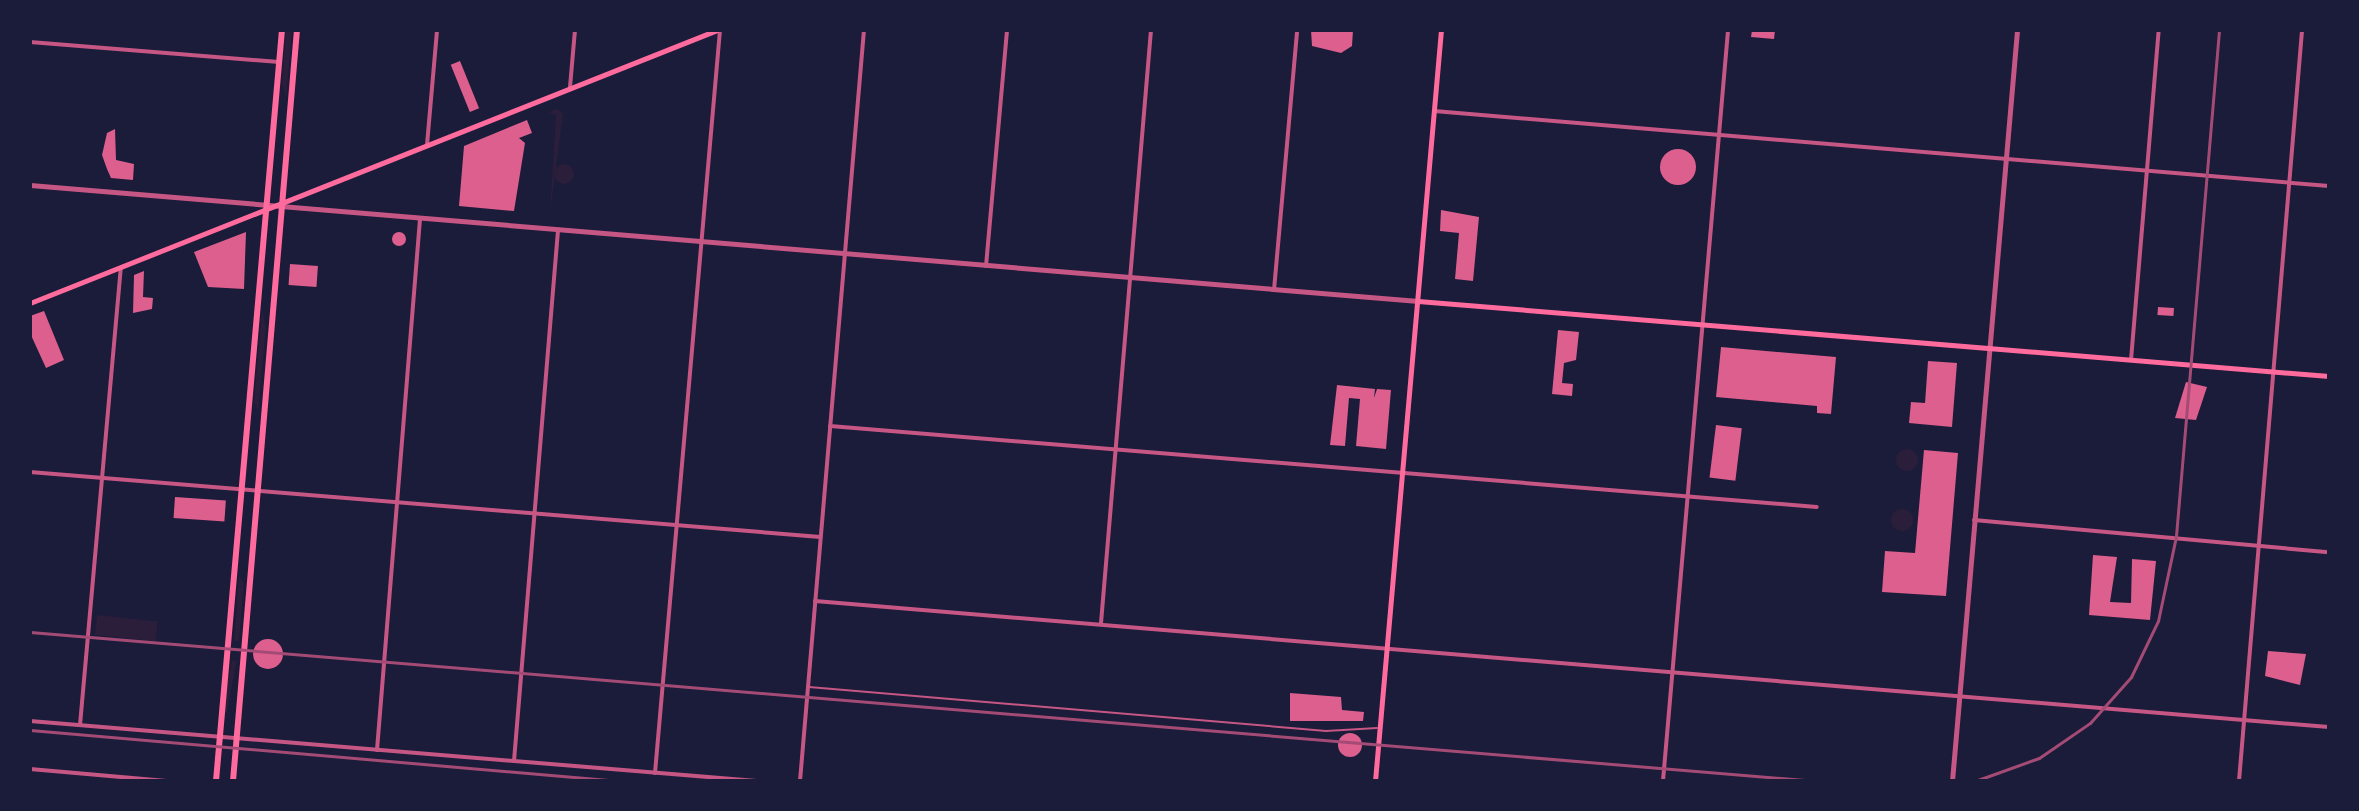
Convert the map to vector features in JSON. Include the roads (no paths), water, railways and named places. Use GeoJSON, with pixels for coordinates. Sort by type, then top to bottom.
{"type":"FeatureCollection","features":[{"type":"Feature","properties":{"kind":"main road"},"geometry":{"type":"LineString","coordinates":[[216,781],[282,30]]}},
{"type":"Feature","properties":{"kind":"main road"},"geometry":{"type":"LineString","coordinates":[[233,781],[297,30]]}},
{"type":"Feature","properties":{"kind":"main road"},"geometry":{"type":"LineString","coordinates":[[30,303],[719,30]]}},
{"type":"Feature","properties":{"kind":"main road"},"geometry":{"type":"LineString","coordinates":[[1375,781],[1441,30]]}},
{"type":"Feature","properties":{"kind":"main road"},"geometry":{"type":"LineString","coordinates":[[1418,301],[2329,376]]}},
{"type":"Feature","properties":{"kind":"street"},"geometry":{"type":"LineString","coordinates":[[427,145],[437,30]]}},
{"type":"Feature","properties":{"kind":"street"},"geometry":{"type":"LineString","coordinates":[[570,88],[575,30]]}},
{"type":"Feature","properties":{"kind":"street"},"geometry":{"type":"LineString","coordinates":[[655,773],[719,30]]}},
{"type":"Feature","properties":{"kind":"street"},"geometry":{"type":"LineString","coordinates":[[800,781],[864,30]]}},
{"type":"Feature","properties":{"kind":"street"},"geometry":{"type":"LineString","coordinates":[[986,266],[1007,30]]}},
{"type":"Feature","properties":{"kind":"street"},"geometry":{"type":"LineString","coordinates":[[1101,623],[1151,30]]}},
{"type":"Feature","properties":{"kind":"street"},"geometry":{"type":"LineString","coordinates":[[1274,290],[1297,30]]}},
{"type":"Feature","properties":{"kind":"street"},"geometry":{"type":"LineString","coordinates":[[1663,781],[1728,30]]}},
{"type":"Feature","properties":{"kind":"street"},"geometry":{"type":"LineString","coordinates":[[1952,781],[2017,30]]}},
{"type":"Feature","properties":{"kind":"street"},"geometry":{"type":"LineString","coordinates":[[2131,360],[2159,30]]}},
{"type":"Feature","properties":{"kind":"street"},"geometry":{"type":"LineString","coordinates":[[2239,781],[2302,30]]}},
{"type":"Feature","properties":{"kind":"street"},"geometry":{"type":"LineString","coordinates":[[30,42],[279,62]]}},
{"type":"Feature","properties":{"kind":"street"},"geometry":{"type":"LineString","coordinates":[[1434,111],[2329,186]]}},
{"type":"Feature","properties":{"kind":"street"},"geometry":{"type":"LineString","coordinates":[[30,185],[267,207]]}},
{"type":"Feature","properties":{"kind":"street"},"geometry":{"type":"LineString","coordinates":[[282,205],[1418,301]]}},
{"type":"Feature","properties":{"kind":"street"},"geometry":{"type":"LineString","coordinates":[[377,750],[420,219]]}},
{"type":"Feature","properties":{"kind":"street"},"geometry":{"type":"LineString","coordinates":[[514,761],[558,230]]}},
{"type":"Feature","properties":{"kind":"street"},"geometry":{"type":"LineString","coordinates":[[80,725],[121,268]]}},
{"type":"Feature","properties":{"kind":"street"},"geometry":{"type":"LineString","coordinates":[[830,426],[1817,507]]}},
{"type":"Feature","properties":{"kind":"street"},"geometry":{"type":"LineString","coordinates":[[30,472],[820,537]]}},
{"type":"Feature","properties":{"kind":"street"},"geometry":{"type":"LineString","coordinates":[[1974,520],[2329,552]]}},
{"type":"Feature","properties":{"kind":"street"},"geometry":{"type":"LineString","coordinates":[[815,601],[1387,646],[2329,727]]}},
{"type":"Feature","properties":{"kind":"street"},"geometry":{"type":"LineString","coordinates":[[30,721],[757,781]]}},
{"type":"Feature","properties":{"kind":"street"},"geometry":{"type":"LineString","coordinates":[[30,769],[166,781]]}},
{"type":"Feature","properties":{"kind":"lane"},"geometry":{"type":"LineString","coordinates":[[808,687],[1326,731],[1380,729]]}},
{"type":"Feature","properties":{"kind":"railway"},"geometry":{"type":"LineString","coordinates":[[1975,781],[2039,758],[2090,723],[2131,677],[2158,621],[2176,536],[2219,30]]}},
{"type":"Feature","properties":{"kind":"railway"},"geometry":{"type":"LineString","coordinates":[[30,632],[1814,781]]}},
{"type":"Feature","properties":{"kind":"railway"},"geometry":{"type":"LineString","coordinates":[[30,730],[620,781]]}}]}
